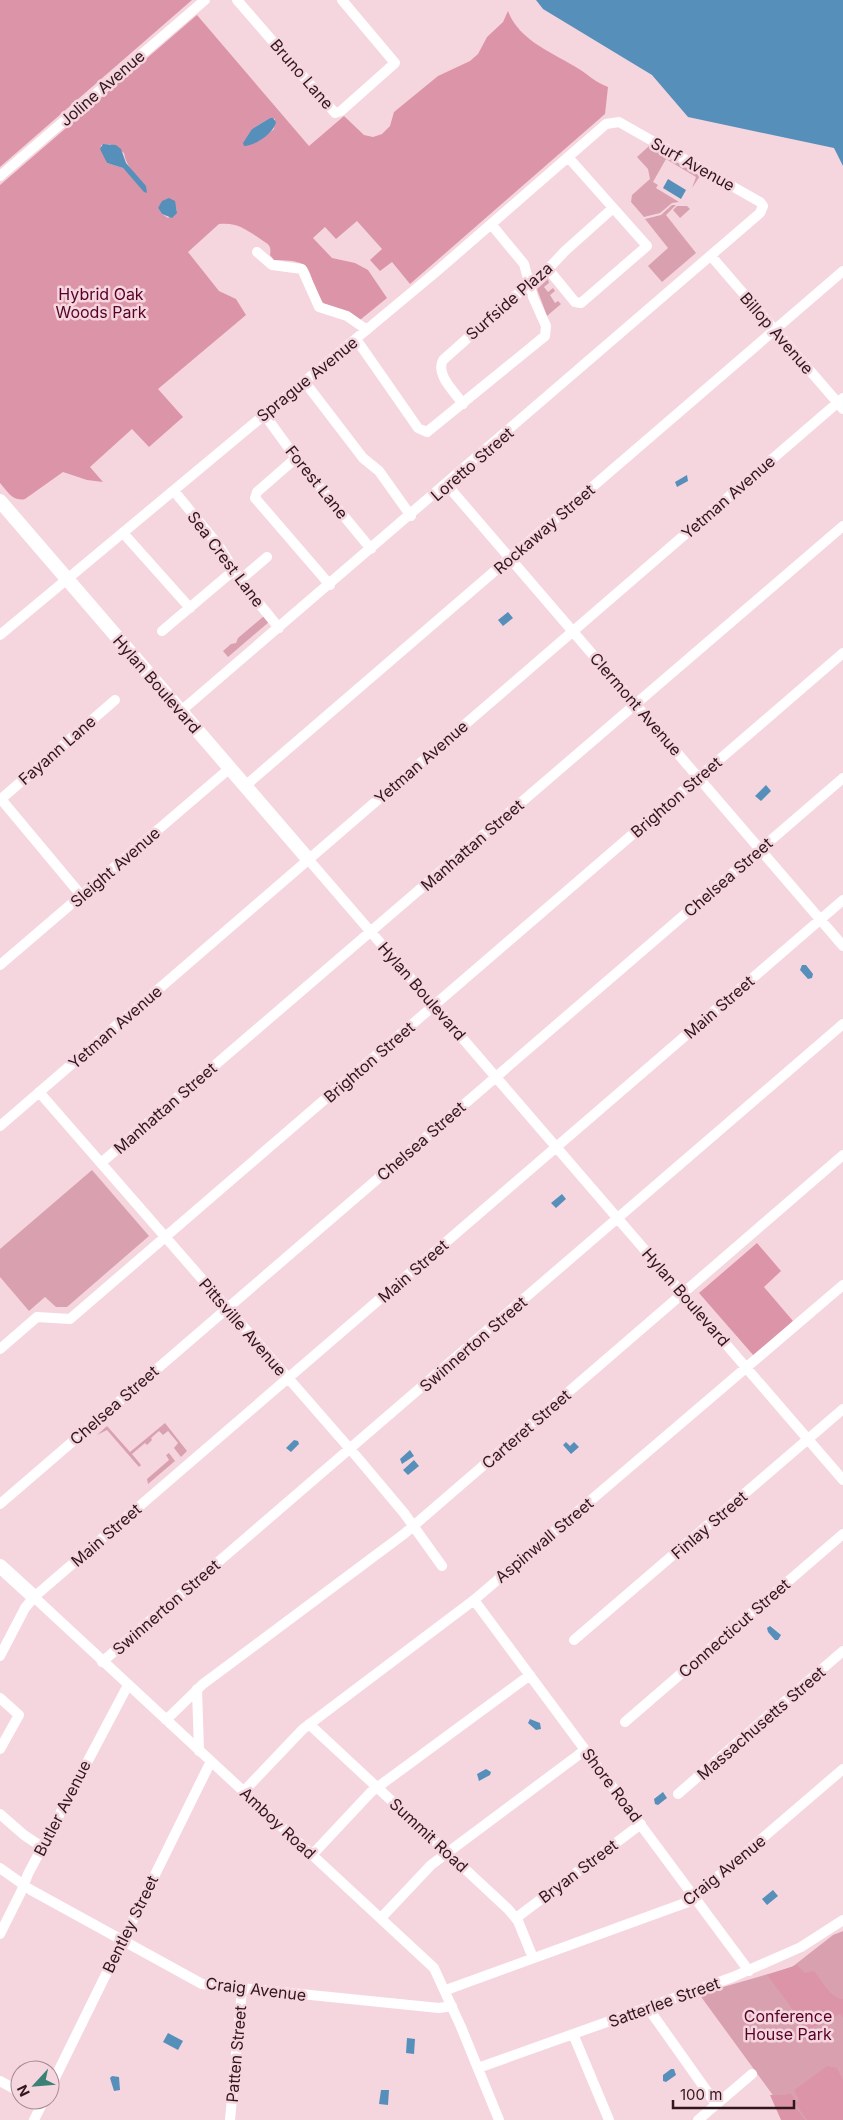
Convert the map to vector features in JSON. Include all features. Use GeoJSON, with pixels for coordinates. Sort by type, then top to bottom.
{"type":"FeatureCollection","features":[{"type":"Feature","properties":{"kind":"main road","name":"Hylan Boulevard"},"geometry":{"type":"LineString","coordinates":[[0,501],[308,859]]}},
{"type":"Feature","properties":{"kind":"main road","name":"Amboy Road"},"geometry":{"type":"LineString","coordinates":[[0,1566],[34,1597]]}},
{"type":"Feature","properties":{"kind":"street","name":"Joline Avenue"},"geometry":{"type":"LineString","coordinates":[[0,176],[204,0]]}},
{"type":"Feature","properties":{"kind":"street","name":"Bruno Lane"},"geometry":{"type":"LineString","coordinates":[[237,0],[335,112],[341,111],[395,64],[342,0]]}},
{"type":"Feature","properties":{"kind":"street","name":"Sprague Avenue"},"geometry":{"type":"LineString","coordinates":[[0,635],[124,534],[264,414],[367,330],[568,157],[613,122]]}},
{"type":"Feature","properties":{"kind":"street","name":"Surf Avenue"},"geometry":{"type":"LineString","coordinates":[[613,122],[619,122],[760,202],[763,206],[760,213]]}},
{"type":"Feature","properties":{"kind":"street"},"geometry":{"type":"LineString","coordinates":[[548,269],[578,304],[645,249],[645,243],[568,157]]}},
{"type":"Feature","properties":{"kind":"street","name":"Surfside Plaza"},"geometry":{"type":"LineString","coordinates":[[463,404],[444,378],[441,364],[548,269],[564,251],[613,208]]}},
{"type":"Feature","properties":{"kind":"street","name":"Loretto Street"},"geometry":{"type":"LineString","coordinates":[[181,711],[411,516],[760,213]]}},
{"type":"Feature","properties":{"kind":"street"},"geometry":{"type":"LineString","coordinates":[[356,339],[421,431],[430,431],[546,334],[546,326],[524,264],[491,224]]}},
{"type":"Feature","properties":{"kind":"street"},"geometry":{"type":"LineString","coordinates":[[257,252],[272,266],[302,269],[319,307],[347,316],[367,330]]}},
{"type":"Feature","properties":{"kind":"street","name":"Billop Avenue"},"geometry":{"type":"LineString","coordinates":[[711,256],[841,404]]}},
{"type":"Feature","properties":{"kind":"street","name":"Rockaway Street"},"geometry":{"type":"LineString","coordinates":[[245,786],[843,271]]}},
{"type":"Feature","properties":{"kind":"street"},"geometry":{"type":"LineString","coordinates":[[304,381],[363,458],[379,471],[411,516]]}},
{"type":"Feature","properties":{"kind":"street","name":"Yetman Avenue"},"geometry":{"type":"LineString","coordinates":[[0,1126],[573,631],[841,404]]}},
{"type":"Feature","properties":{"kind":"street","name":"Forest Lane"},"geometry":{"type":"LineString","coordinates":[[264,414],[296,458],[371,550]]}},
{"type":"Feature","properties":{"kind":"street"},"geometry":{"type":"LineString","coordinates":[[296,458],[255,496],[330,585]]}},
{"type":"Feature","properties":{"kind":"street","name":"Clermont Avenue"},"geometry":{"type":"LineString","coordinates":[[447,484],[843,946]]}},
{"type":"Feature","properties":{"kind":"street","name":"Sea Crest Lane"},"geometry":{"type":"LineString","coordinates":[[174,491],[219,546],[233,571],[279,628]]}},
{"type":"Feature","properties":{"kind":"street","name":"Manhattan Street"},"geometry":{"type":"LineString","coordinates":[[101,1163],[843,526]]}},
{"type":"Feature","properties":{"kind":"street"},"geometry":{"type":"LineString","coordinates":[[124,534],[190,608]]}},
{"type":"Feature","properties":{"kind":"street"},"geometry":{"type":"LineString","coordinates":[[240,580],[267,557]]}},
{"type":"Feature","properties":{"kind":"street"},"geometry":{"type":"LineString","coordinates":[[162,631],[233,571]]}},
{"type":"Feature","properties":{"kind":"street","name":"Brighton Street"},"geometry":{"type":"LineString","coordinates":[[0,1349],[37,1317],[70,1319],[843,653]]}},
{"type":"Feature","properties":{"kind":"street","name":"Fayann Lane"},"geometry":{"type":"LineString","coordinates":[[0,799],[115,700]]}},
{"type":"Feature","properties":{"kind":"street","name":"Sleight Avenue"},"geometry":{"type":"LineString","coordinates":[[0,965],[230,768]]}},
{"type":"Feature","properties":{"kind":"street","name":"Chelsea Street"},"geometry":{"type":"LineString","coordinates":[[0,1504],[843,778]]}},
{"type":"Feature","properties":{"kind":"street"},"geometry":{"type":"LineString","coordinates":[[0,799],[81,895]]}},
{"type":"Feature","properties":{"kind":"street","name":"Hylan Boulevard"},"geometry":{"type":"LineString","coordinates":[[308,859],[843,1480]]}},
{"type":"Feature","properties":{"kind":"street","name":"Main Street"},"geometry":{"type":"LineString","coordinates":[[0,1656],[34,1597],[843,900]]}},
{"type":"Feature","properties":{"kind":"street","name":"Swinnerton Street"},"geometry":{"type":"LineString","coordinates":[[102,1662],[843,1024]]}},
{"type":"Feature","properties":{"kind":"street","name":"Pittsville Avenue"},"geometry":{"type":"LineString","coordinates":[[40,1092],[350,1450],[442,1566]]}},
{"type":"Feature","properties":{"kind":"street","name":"Carteret Street"},"geometry":{"type":"LineString","coordinates":[[166,1720],[197,1689],[412,1526],[843,1155]]}},
{"type":"Feature","properties":{"kind":"street","name":"Aspinwall Street"},"geometry":{"type":"LineString","coordinates":[[243,1792],[309,1724],[474,1600],[843,1285]]}},
{"type":"Feature","properties":{"kind":"street","name":"Finlay Street"},"geometry":{"type":"LineString","coordinates":[[574,1640],[843,1409]]}},
{"type":"Feature","properties":{"kind":"street","name":"Connecticut Street"},"geometry":{"type":"LineString","coordinates":[[625,1722],[843,1534]]}},
{"type":"Feature","properties":{"kind":"street","name":"Amboy Road"},"geometry":{"type":"LineString","coordinates":[[34,1597],[434,1968],[446,1990],[499,2120]]}},
{"type":"Feature","properties":{"kind":"street","name":"Shore Road"},"geometry":{"type":"LineString","coordinates":[[474,1600],[749,1970]]}},
{"type":"Feature","properties":{"kind":"street","name":"Massachusetts Street"},"geometry":{"type":"LineString","coordinates":[[678,1794],[843,1651]]}},
{"type":"Feature","properties":{"kind":"street"},"geometry":{"type":"LineString","coordinates":[[312,1855],[378,1787],[530,1675]]}},
{"type":"Feature","properties":{"kind":"street","name":"Butler Avenue"},"geometry":{"type":"LineString","coordinates":[[0,1934],[42,1847],[128,1685]]}},
{"type":"Feature","properties":{"kind":"street"},"geometry":{"type":"LineString","coordinates":[[197,1689],[199,1751]]}},
{"type":"Feature","properties":{"kind":"street"},"geometry":{"type":"LineString","coordinates":[[0,1698],[19,1715],[0,1749]]}},
{"type":"Feature","properties":{"kind":"street","name":"Summit Road"},"geometry":{"type":"LineString","coordinates":[[309,1724],[448,1852],[516,1918],[533,1958]]}},
{"type":"Feature","properties":{"kind":"street"},"geometry":{"type":"LineString","coordinates":[[381,1918],[423,1872],[585,1750]]}},
{"type":"Feature","properties":{"kind":"street","name":"Bentley Street"},"geometry":{"type":"LineString","coordinates":[[60,2067],[211,1761]]}},
{"type":"Feature","properties":{"kind":"street","name":"Craig Avenue"},"geometry":{"type":"LineString","coordinates":[[446,1990],[676,1908],[694,1897],[843,1769]]}},
{"type":"Feature","properties":{"kind":"street"},"geometry":{"type":"LineString","coordinates":[[0,1814],[42,1847]]}},
{"type":"Feature","properties":{"kind":"street","name":"Bryan Street"},"geometry":{"type":"LineString","coordinates":[[516,1918],[641,1824]]}},
{"type":"Feature","properties":{"kind":"street","name":"Craig Avenue"},"geometry":{"type":"LineString","coordinates":[[0,1868],[24,1885],[202,1984],[439,2008],[452,2006]]}},
{"type":"Feature","properties":{"kind":"street","name":"Satterlee Street"},"geometry":{"type":"LineString","coordinates":[[478,2068],[749,1970],[801,1947],[843,1920]]}},
{"type":"Feature","properties":{"kind":"street","name":"Patten Street"},"geometry":{"type":"LineString","coordinates":[[230,2120],[242,1989]]}},
{"type":"Feature","properties":{"kind":"street"},"geometry":{"type":"LineString","coordinates":[[648,2008],[716,2104]]}},
{"type":"Feature","properties":{"kind":"street"},"geometry":{"type":"LineString","coordinates":[[573,2034],[609,2120]]}},
{"type":"Feature","properties":{"kind":"street"},"geometry":{"type":"LineString","coordinates":[[698,2120],[752,2074]]}},
{"type":"Feature","properties":{"kind":"green space"},"geometry":{"type":"Polygon","coordinates":[[[0,0],[192,0],[0,167],[0,0]]]}},
{"type":"Feature","properties":{"kind":"green space","name":"Hybrid Oak Woods Park"},"geometry":{"type":"Polygon","coordinates":[[[508,11],[520,30],[538,45],[608,87],[605,114],[410,284],[392,262],[380,271],[370,260],[382,249],[357,221],[336,239],[325,227],[313,238],[332,258],[355,263],[368,270],[387,298],[360,320],[351,313],[324,304],[306,266],[289,261],[274,260],[270,255],[270,246],[267,243],[236,225],[219,224],[188,252],[219,291],[236,299],[246,315],[158,389],[183,417],[149,447],[132,429],[90,467],[103,482],[87,480],[63,472],[25,499],[17,499],[8,492],[0,483],[0,185],[197,15],[309,146],[344,116],[364,135],[373,137],[382,134],[390,126],[394,112],[438,76],[470,61],[478,54],[487,37],[503,22],[508,11]],[[270,118],[252,129],[259,141],[274,129],[275,119],[270,118]],[[110,144],[101,145],[107,163],[123,168],[146,193],[127,163],[124,153],[110,144]],[[174,204],[158,208],[168,218],[177,210],[174,204]]]}},
{"type":"Feature","properties":{"kind":"green space"},"geometry":{"type":"Polygon","coordinates":[[[649,146],[700,176],[692,188],[696,177],[666,159],[653,182],[658,185],[656,188],[679,202],[672,203],[660,213],[644,217],[631,202],[632,195],[650,179],[648,169],[637,157],[649,146]]]}},
{"type":"Feature","properties":{"kind":"green space"},"geometry":{"type":"Polygon","coordinates":[[[672,205],[676,205],[666,215],[696,253],[662,282],[648,266],[668,248],[645,219],[661,215],[672,205]]]}},
{"type":"Feature","properties":{"kind":"green space"},"geometry":{"type":"Polygon","coordinates":[[[677,206],[687,206],[690,209],[680,218],[673,210],[677,206]]]}},
{"type":"Feature","properties":{"kind":"green space"},"geometry":{"type":"Polygon","coordinates":[[[548,279],[549,283],[544,287],[548,292],[553,288],[555,291],[550,295],[555,303],[558,301],[561,304],[547,316],[537,289],[548,279]]]}},
{"type":"Feature","properties":{"kind":"green space"},"geometry":{"type":"Polygon","coordinates":[[[264,616],[269,622],[228,657],[223,651],[231,644],[236,643],[238,638],[264,616]]]}},
{"type":"Feature","properties":{"kind":"green space"},"geometry":{"type":"Polygon","coordinates":[[[92,1170],[149,1236],[67,1307],[56,1307],[45,1297],[29,1311],[0,1277],[0,1249],[92,1170]]]}},
{"type":"Feature","properties":{"kind":"green space"},"geometry":{"type":"Polygon","coordinates":[[[757,1243],[781,1271],[764,1287],[793,1321],[754,1356],[699,1293],[757,1243]]]}},
{"type":"Feature","properties":{"kind":"green space"},"geometry":{"type":"Polygon","coordinates":[[[165,1423],[187,1451],[181,1457],[174,1448],[178,1443],[168,1431],[163,1435],[159,1431],[151,1438],[152,1440],[147,1445],[145,1443],[132,1454],[141,1465],[139,1467],[107,1430],[97,1435],[107,1426],[130,1452],[165,1423]]]}},
{"type":"Feature","properties":{"kind":"green space"},"geometry":{"type":"Polygon","coordinates":[[[169,1453],[175,1461],[148,1484],[147,1479],[169,1460],[166,1455],[169,1453]]]}},
{"type":"Feature","properties":{"kind":"green space","name":"Conference House Park"},"geometry":{"type":"Polygon","coordinates":[[[843,1931],[843,2120],[791,2120],[699,1994],[792,1967],[833,1935],[843,1931]]]}},
{"type":"Feature","properties":{"kind":"green space"},"geometry":{"type":"Polygon","coordinates":[[[797,1965],[805,1973],[814,1971],[830,1992],[843,1999],[843,2018],[840,2014],[808,2030],[767,1975],[797,1965]]]}},
{"type":"Feature","properties":{"kind":"green space"},"geometry":{"type":"Polygon","coordinates":[[[827,2066],[837,2068],[843,2080],[843,2120],[807,2120],[795,2103],[799,2100],[794,2090],[827,2066]]]}},
{"type":"Feature","properties":{"kind":"green space"},"geometry":{"type":"Polygon","coordinates":[[[790,2093],[795,2099],[792,2103],[805,2120],[781,2120],[770,2095],[790,2093]]]}},
{"type":"Feature","properties":{"kind":"water"},"geometry":{"type":"Polygon","coordinates":[[[536,0],[843,0],[843,166],[834,148],[688,117],[652,75],[543,9],[536,0]]]}},
{"type":"Feature","properties":{"kind":"water"},"geometry":{"type":"Polygon","coordinates":[[[273,118],[276,122],[272,130],[258,141],[244,146],[243,143],[252,129],[273,118]]]}},
{"type":"Feature","properties":{"kind":"water"},"geometry":{"type":"Polygon","coordinates":[[[103,144],[116,145],[121,149],[126,163],[146,186],[147,193],[123,168],[107,163],[100,149],[103,144]]]}},
{"type":"Feature","properties":{"kind":"water"},"geometry":{"type":"Polygon","coordinates":[[[668,179],[686,190],[681,199],[663,188],[668,179]]]}},
{"type":"Feature","properties":{"kind":"water"},"geometry":{"type":"Polygon","coordinates":[[[169,198],[175,201],[177,213],[172,218],[162,214],[158,208],[162,201],[169,198]]]}},
{"type":"Feature","properties":{"kind":"water"},"geometry":{"type":"Polygon","coordinates":[[[687,475],[688,481],[677,487],[675,482],[687,475]]]}},
{"type":"Feature","properties":{"kind":"water"},"geometry":{"type":"Polygon","coordinates":[[[508,612],[513,618],[503,626],[498,620],[508,612]]]}},
{"type":"Feature","properties":{"kind":"water"},"geometry":{"type":"Polygon","coordinates":[[[766,785],[771,791],[761,801],[755,796],[766,785]]]}},
{"type":"Feature","properties":{"kind":"water"},"geometry":{"type":"Polygon","coordinates":[[[802,965],[806,965],[813,974],[812,978],[808,979],[800,970],[802,965]]]}},
{"type":"Feature","properties":{"kind":"water"},"geometry":{"type":"Polygon","coordinates":[[[562,1194],[566,1199],[556,1208],[551,1203],[562,1194]]]}},
{"type":"Feature","properties":{"kind":"water"},"geometry":{"type":"Polygon","coordinates":[[[294,1440],[298,1441],[299,1444],[291,1452],[286,1448],[294,1440]]]}},
{"type":"Feature","properties":{"kind":"water"},"geometry":{"type":"Polygon","coordinates":[[[566,1442],[570,1446],[574,1442],[579,1447],[571,1454],[563,1445],[566,1442]]]}},
{"type":"Feature","properties":{"kind":"water"},"geometry":{"type":"Polygon","coordinates":[[[410,1450],[414,1456],[402,1464],[400,1459],[410,1450]]]}},
{"type":"Feature","properties":{"kind":"water"},"geometry":{"type":"Polygon","coordinates":[[[414,1460],[419,1466],[408,1475],[403,1470],[414,1460]]]}},
{"type":"Feature","properties":{"kind":"water"},"geometry":{"type":"Polygon","coordinates":[[[770,1626],[781,1635],[778,1640],[775,1640],[768,1632],[767,1628],[770,1626]]]}},
{"type":"Feature","properties":{"kind":"water"},"geometry":{"type":"Polygon","coordinates":[[[530,1719],[540,1723],[541,1729],[536,1730],[528,1723],[530,1719]]]}},
{"type":"Feature","properties":{"kind":"water"},"geometry":{"type":"Polygon","coordinates":[[[486,1769],[491,1772],[490,1775],[479,1781],[477,1774],[486,1769]]]}},
{"type":"Feature","properties":{"kind":"water"},"geometry":{"type":"Polygon","coordinates":[[[663,1792],[667,1798],[658,1805],[655,1804],[654,1799],[663,1792]]]}},
{"type":"Feature","properties":{"kind":"water"},"geometry":{"type":"Polygon","coordinates":[[[773,1890],[778,1896],[767,1905],[762,1899],[773,1890]]]}},
{"type":"Feature","properties":{"kind":"water"},"geometry":{"type":"Polygon","coordinates":[[[168,2033],[183,2041],[178,2050],[163,2042],[168,2033]]]}},
{"type":"Feature","properties":{"kind":"water"},"geometry":{"type":"Polygon","coordinates":[[[407,2038],[415,2039],[414,2054],[406,2053],[407,2038]]]}},
{"type":"Feature","properties":{"kind":"water"},"geometry":{"type":"Polygon","coordinates":[[[674,2069],[676,2075],[666,2082],[663,2081],[663,2075],[674,2069]]]}},
{"type":"Feature","properties":{"kind":"water"},"geometry":{"type":"Polygon","coordinates":[[[112,2076],[119,2077],[120,2090],[114,2091],[110,2078],[112,2076]]]}},
{"type":"Feature","properties":{"kind":"water"},"geometry":{"type":"Polygon","coordinates":[[[381,2090],[389,2090],[388,2105],[379,2104],[381,2090]]]}}]}
